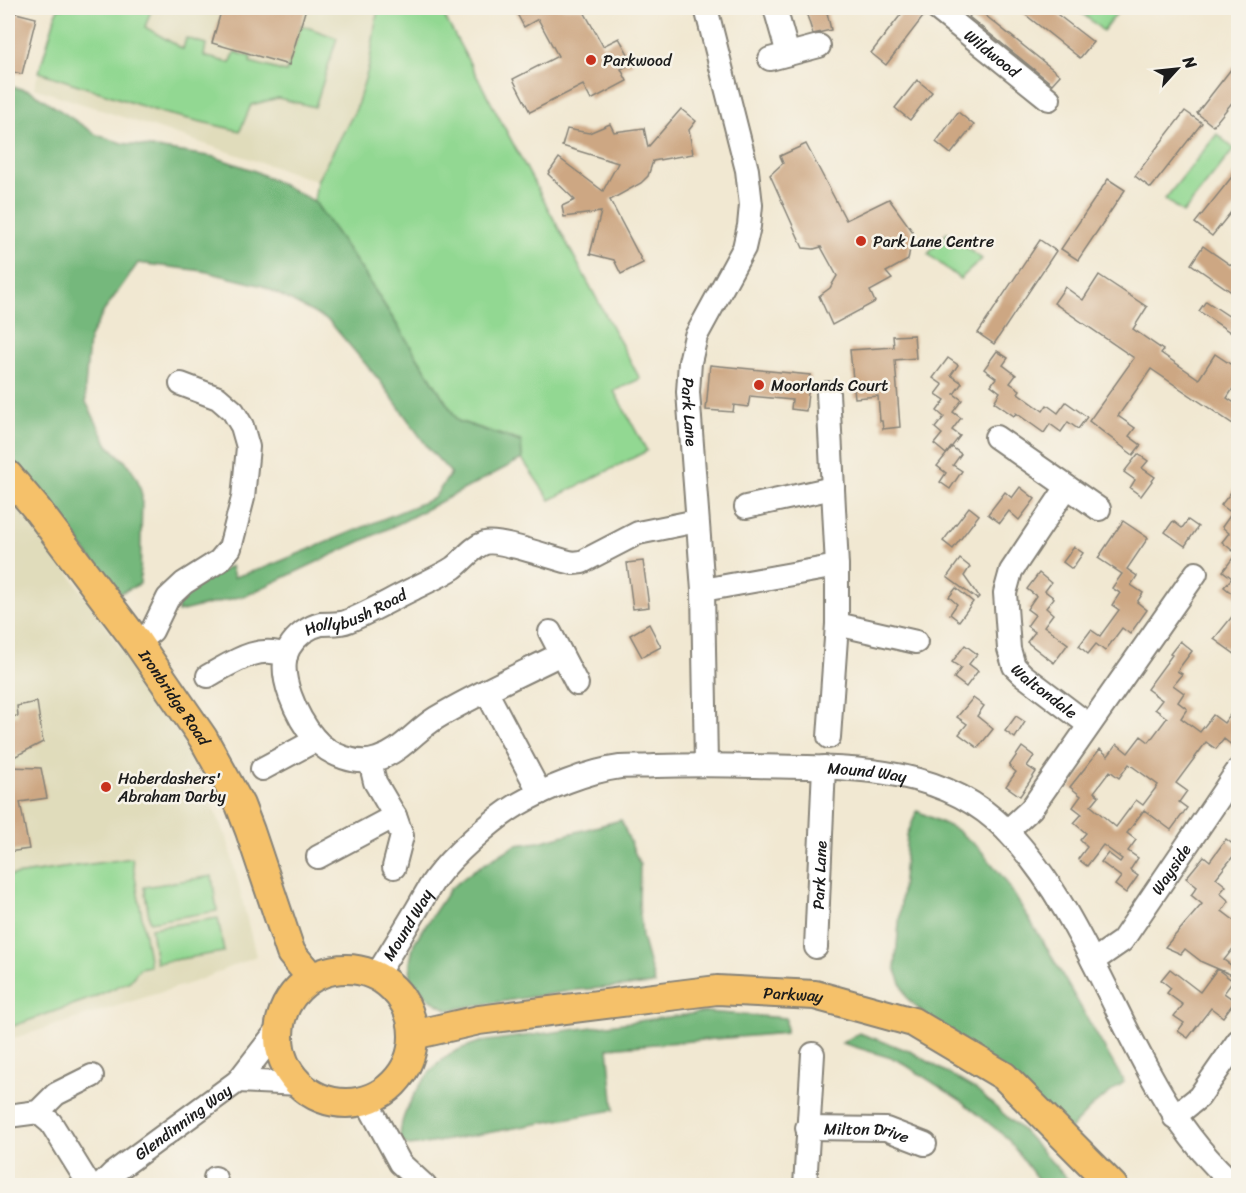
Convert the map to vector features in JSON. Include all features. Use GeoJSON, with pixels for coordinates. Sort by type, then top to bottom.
{"type":"FeatureCollection","features":[{"type":"Feature","properties":{"kind":"main road","name":"Ironbridge Road"},"geometry":{"type":"LineString","coordinates":[[8,475],[36,508],[137,642],[203,738],[240,805],[291,953],[311,977]]}},
{"type":"Feature","properties":{"kind":"main road"},"geometry":{"type":"LineString","coordinates":[[338,968],[363,970],[377,974],[400,995],[411,1017],[413,1035],[405,1068],[385,1091],[367,1102],[328,1102],[309,1093],[288,1072],[278,1045],[279,1022],[288,1000],[311,977],[338,968]]}},
{"type":"Feature","properties":{"kind":"main road","name":"Parkway"},"geometry":{"type":"LineString","coordinates":[[413,1035],[479,1020],[717,990],[815,995],[913,1022],[1004,1076],[1113,1185]]}},
{"type":"Feature","properties":{"kind":"street","name":"Park Lane"},"geometry":{"type":"LineString","coordinates":[[706,8],[747,170],[751,205],[744,248],[696,336],[690,362],[688,392],[703,590],[706,765]]}},
{"type":"Feature","properties":{"kind":"street"},"geometry":{"type":"LineString","coordinates":[[775,8],[779,57],[819,46]]}},
{"type":"Feature","properties":{"kind":"street","name":"Wildwood"},"geometry":{"type":"LineString","coordinates":[[936,8],[1049,99]]}},
{"type":"Feature","properties":{"kind":"street"},"geometry":{"type":"LineString","coordinates":[[137,642],[152,631],[168,598],[184,583],[219,561],[230,548],[243,498],[248,447],[242,426],[232,411],[218,398],[200,402],[181,384]]}},
{"type":"Feature","properties":{"kind":"street"},"geometry":{"type":"LineString","coordinates":[[828,393],[837,566],[837,624],[829,737]]}},
{"type":"Feature","properties":{"kind":"street"},"geometry":{"type":"LineString","coordinates":[[996,436],[1099,509]]}},
{"type":"Feature","properties":{"kind":"street","name":"Waltondale"},"geometry":{"type":"LineString","coordinates":[[1067,487],[1011,571],[1005,593],[1009,649],[1014,666],[1023,675],[1089,725]]}},
{"type":"Feature","properties":{"kind":"street"},"geometry":{"type":"LineString","coordinates":[[747,507],[833,488]]}},
{"type":"Feature","properties":{"kind":"street","name":"Hollybush Road"},"geometry":{"type":"LineString","coordinates":[[286,656],[298,637],[309,629],[322,624],[347,622],[453,568],[475,549],[486,543],[496,542],[515,546],[573,563],[582,562],[638,533],[697,521]]}},
{"type":"Feature","properties":{"kind":"street"},"geometry":{"type":"LineString","coordinates":[[703,590],[837,566]]}},
{"type":"Feature","properties":{"kind":"street","name":"Waltondale"},"geometry":{"type":"LineString","coordinates":[[1007,831],[1031,809],[1196,573]]}},
{"type":"Feature","properties":{"kind":"street"},"geometry":{"type":"LineString","coordinates":[[837,624],[916,642]]}},
{"type":"Feature","properties":{"kind":"street"},"geometry":{"type":"LineString","coordinates":[[550,632],[577,684]]}},
{"type":"Feature","properties":{"kind":"street"},"geometry":{"type":"LineString","coordinates":[[208,676],[248,654],[278,652],[286,656],[284,665],[286,683],[316,740],[334,754],[352,760],[370,761],[398,749],[434,719],[561,654]]}},
{"type":"Feature","properties":{"kind":"street"},"geometry":{"type":"LineString","coordinates":[[486,691],[540,793]]}},
{"type":"Feature","properties":{"kind":"street"},"geometry":{"type":"LineString","coordinates":[[262,769],[316,740]]}},
{"type":"Feature","properties":{"kind":"street"},"geometry":{"type":"LineString","coordinates":[[370,761],[375,782],[395,816],[402,836],[394,867]]}},
{"type":"Feature","properties":{"kind":"street","name":"Mound Way"},"geometry":{"type":"LineString","coordinates":[[377,974],[435,879],[479,834],[514,806],[560,784],[619,767],[706,765],[824,767],[883,771],[929,783],[970,802],[997,821],[1033,861],[1093,961],[1174,1117],[1194,1143],[1236,1185]]}},
{"type":"Feature","properties":{"kind":"street","name":"Park Lane"},"geometry":{"type":"LineString","coordinates":[[816,947],[824,767]]}},
{"type":"Feature","properties":{"kind":"street","name":"Wayside"},"geometry":{"type":"LineString","coordinates":[[1093,961],[1122,941],[1239,770]]}},
{"type":"Feature","properties":{"kind":"street"},"geometry":{"type":"LineString","coordinates":[[318,857],[395,816]]}},
{"type":"Feature","properties":{"kind":"street","name":"Glendinning Way"},"geometry":{"type":"LineString","coordinates":[[100,1185],[238,1081],[279,1028]]}},
{"type":"Feature","properties":{"kind":"street"},"geometry":{"type":"LineString","coordinates":[[1174,1117],[1199,1097],[1239,1041]]}},
{"type":"Feature","properties":{"kind":"street"},"geometry":{"type":"LineString","coordinates":[[805,1185],[813,1054]]}},
{"type":"Feature","properties":{"kind":"street"},"geometry":{"type":"LineString","coordinates":[[8,1116],[38,1112],[56,1094],[92,1076]]}},
{"type":"Feature","properties":{"kind":"street","name":"Glendinning Way"},"geometry":{"type":"LineString","coordinates":[[238,1081],[301,1084]]}},
{"type":"Feature","properties":{"kind":"street"},"geometry":{"type":"LineString","coordinates":[[367,1102],[400,1162],[425,1185]]}},
{"type":"Feature","properties":{"kind":"street"},"geometry":{"type":"LineString","coordinates":[[38,1112],[51,1123],[90,1185]]}},
{"type":"Feature","properties":{"kind":"street","name":"Milton Drive"},"geometry":{"type":"LineString","coordinates":[[807,1128],[886,1129],[925,1144]]}},
{"type":"Feature","properties":{"kind":"shaded area"},"geometry":{"type":"Polygon","coordinates":[[[58,8],[378,8],[369,66],[356,109],[317,181],[34,88],[58,8]]]}},
{"type":"Feature","properties":{"kind":"shaded area","name":"Haberdashers' Abraham Darby"},"geometry":{"type":"Polygon","coordinates":[[[8,498],[45,538],[181,736],[227,838],[256,956],[197,981],[8,1040],[8,498]]]}},
{"type":"Feature","properties":{"kind":"green space"},"geometry":{"type":"Polygon","coordinates":[[[58,8],[152,8],[145,27],[183,49],[186,38],[206,44],[204,56],[230,63],[235,52],[251,57],[250,62],[286,72],[301,25],[337,38],[315,107],[278,98],[251,105],[240,131],[163,113],[39,72],[58,8]]]}},
{"type":"Feature","properties":{"kind":"green space"},"geometry":{"type":"Polygon","coordinates":[[[378,8],[440,8],[640,379],[614,391],[647,451],[550,500],[522,459],[521,441],[458,421],[364,273],[314,201],[317,181],[356,109],[369,66],[378,8]]]}},
{"type":"Feature","properties":{"kind":"green space"},"geometry":{"type":"Polygon","coordinates":[[[1076,8],[1121,8],[1103,31],[1076,8]]]}},
{"type":"Feature","properties":{"kind":"green space"},"geometry":{"type":"Polygon","coordinates":[[[8,86],[31,91],[97,135],[122,143],[215,157],[255,171],[314,201],[364,273],[458,421],[521,442],[522,459],[402,522],[247,595],[178,612],[178,601],[191,589],[231,566],[234,577],[264,568],[434,498],[451,473],[429,449],[380,381],[329,321],[263,286],[203,271],[138,263],[104,311],[89,339],[85,389],[86,402],[108,445],[130,466],[142,495],[140,584],[118,594],[51,506],[8,456],[8,86]]]}},
{"type":"Feature","properties":{"kind":"green space"},"geometry":{"type":"Polygon","coordinates":[[[1217,134],[1234,149],[1183,213],[1165,199],[1217,134]]]}},
{"type":"Feature","properties":{"kind":"green space"},"geometry":{"type":"Polygon","coordinates":[[[947,233],[982,259],[960,279],[928,254],[947,233]]]}},
{"type":"Feature","properties":{"kind":"green space"},"geometry":{"type":"Polygon","coordinates":[[[917,811],[955,829],[979,848],[1005,880],[1124,1082],[1095,1104],[1069,1130],[928,1018],[907,998],[895,968],[907,835],[917,811]]]}},
{"type":"Feature","properties":{"kind":"green space"},"geometry":{"type":"Polygon","coordinates":[[[621,820],[640,865],[639,901],[642,937],[655,984],[576,990],[448,1010],[429,999],[411,979],[410,962],[414,943],[450,889],[474,870],[516,845],[539,842],[621,820]]]}},
{"type":"Feature","properties":{"kind":"green space"},"geometry":{"type":"Polygon","coordinates":[[[132,858],[150,966],[140,968],[130,981],[92,998],[8,1028],[8,876],[132,858]]]}},
{"type":"Feature","properties":{"kind":"green space"},"geometry":{"type":"Polygon","coordinates":[[[212,876],[217,911],[150,922],[144,887],[212,876]]]}},
{"type":"Feature","properties":{"kind":"green space"},"geometry":{"type":"Polygon","coordinates":[[[218,918],[224,952],[156,963],[151,928],[218,918]]]}},
{"type":"Feature","properties":{"kind":"green space"},"geometry":{"type":"Polygon","coordinates":[[[706,1012],[786,1018],[786,1033],[608,1048],[614,1110],[426,1144],[409,1146],[401,1141],[403,1119],[414,1095],[438,1064],[458,1050],[480,1042],[706,1012]]]}},
{"type":"Feature","properties":{"kind":"green space"},"geometry":{"type":"Polygon","coordinates":[[[859,1033],[912,1052],[975,1089],[1022,1130],[1073,1185],[1042,1185],[1007,1138],[960,1100],[898,1060],[842,1043],[859,1033]]]}},
{"type":"Feature","properties":{"kind":"building"},"geometry":{"type":"Polygon","coordinates":[[[222,8],[306,8],[289,65],[212,43],[222,8]]]}},
{"type":"Feature","properties":{"kind":"building","name":"Parkwood"},"geometry":{"type":"Polygon","coordinates":[[[514,8],[582,8],[603,46],[619,38],[633,63],[621,69],[627,81],[591,100],[583,85],[530,112],[513,79],[558,56],[538,19],[524,27],[514,8]]]}},
{"type":"Feature","properties":{"kind":"building"},"geometry":{"type":"Polygon","coordinates":[[[807,8],[826,8],[831,30],[813,34],[806,12],[807,8]]]}},
{"type":"Feature","properties":{"kind":"building"},"geometry":{"type":"Polygon","coordinates":[[[906,8],[911,8],[923,17],[886,65],[871,53],[906,8]]]}},
{"type":"Feature","properties":{"kind":"building"},"geometry":{"type":"Polygon","coordinates":[[[976,8],[1060,75],[1052,84],[969,17],[976,8]]]}},
{"type":"Feature","properties":{"kind":"building"},"geometry":{"type":"Polygon","coordinates":[[[1017,8],[1049,8],[1093,42],[1080,58],[1017,8]]]}},
{"type":"Feature","properties":{"kind":"building"},"geometry":{"type":"Polygon","coordinates":[[[12,12],[36,18],[22,74],[8,71],[8,31],[12,12]]]}},
{"type":"Feature","properties":{"kind":"building"},"geometry":{"type":"Polygon","coordinates":[[[1239,59],[1239,94],[1213,126],[1197,113],[1239,59]]]}},
{"type":"Feature","properties":{"kind":"building"},"geometry":{"type":"Polygon","coordinates":[[[917,80],[932,92],[910,120],[895,108],[917,80]]]}},
{"type":"Feature","properties":{"kind":"building"},"geometry":{"type":"Polygon","coordinates":[[[681,109],[696,121],[689,130],[693,154],[653,161],[648,176],[641,183],[610,200],[643,263],[621,274],[614,260],[590,254],[601,212],[564,217],[562,206],[575,200],[548,174],[559,158],[603,191],[618,163],[562,146],[567,129],[589,133],[610,124],[614,132],[644,128],[648,147],[681,109]]]}},
{"type":"Feature","properties":{"kind":"building"},"geometry":{"type":"Polygon","coordinates":[[[1185,111],[1202,123],[1151,188],[1135,176],[1185,111]]]}},
{"type":"Feature","properties":{"kind":"building"},"geometry":{"type":"Polygon","coordinates":[[[958,112],[974,125],[951,154],[936,142],[958,112]]]}},
{"type":"Feature","properties":{"kind":"building"},"geometry":{"type":"Polygon","coordinates":[[[806,144],[846,220],[889,199],[913,232],[908,260],[886,272],[892,279],[870,291],[875,302],[832,325],[819,296],[830,288],[837,276],[821,247],[803,248],[770,175],[783,163],[780,156],[806,144]]]}},
{"type":"Feature","properties":{"kind":"building"},"geometry":{"type":"Polygon","coordinates":[[[1239,168],[1239,202],[1212,236],[1195,223],[1239,168]]]}},
{"type":"Feature","properties":{"kind":"building"},"geometry":{"type":"Polygon","coordinates":[[[1108,179],[1125,190],[1078,260],[1061,249],[1108,179]]]}},
{"type":"Feature","properties":{"kind":"building"},"geometry":{"type":"Polygon","coordinates":[[[1040,240],[1056,251],[994,344],[978,333],[1040,240]]]}},
{"type":"Feature","properties":{"kind":"building"},"geometry":{"type":"Polygon","coordinates":[[[1203,246],[1239,271],[1239,297],[1191,264],[1203,246]]]}},
{"type":"Feature","properties":{"kind":"building"},"geometry":{"type":"Polygon","coordinates":[[[1099,275],[1147,307],[1133,329],[1163,350],[1161,353],[1199,379],[1215,354],[1239,370],[1239,379],[1227,398],[1239,406],[1239,428],[1151,369],[1118,416],[1135,428],[1129,436],[1141,445],[1133,455],[1089,421],[1134,358],[1054,303],[1065,287],[1083,300],[1099,275]]]}},
{"type":"Feature","properties":{"kind":"building"},"geometry":{"type":"Polygon","coordinates":[[[1206,301],[1239,323],[1239,338],[1199,311],[1206,301]]]}},
{"type":"Feature","properties":{"kind":"building"},"geometry":{"type":"Polygon","coordinates":[[[914,335],[916,358],[895,360],[900,427],[883,429],[878,396],[855,398],[850,350],[894,347],[893,336],[914,335]]]}},
{"type":"Feature","properties":{"kind":"building"},"geometry":{"type":"Polygon","coordinates":[[[997,351],[1008,358],[1003,365],[1016,375],[1010,383],[1020,390],[1018,393],[1043,411],[1047,405],[1058,413],[1066,402],[1087,417],[1078,429],[1068,422],[1061,432],[1050,424],[1044,433],[1016,413],[1014,416],[994,402],[1000,392],[991,385],[996,378],[984,369],[997,351]]]}},
{"type":"Feature","properties":{"kind":"building"},"geometry":{"type":"Polygon","coordinates":[[[948,358],[958,365],[951,375],[962,383],[954,394],[962,400],[953,412],[961,418],[952,430],[960,436],[946,454],[934,444],[942,434],[935,428],[944,417],[937,411],[945,400],[936,394],[943,385],[933,378],[948,358]]]}},
{"type":"Feature","properties":{"kind":"building","name":"Moorlands Court"},"geometry":{"type":"Polygon","coordinates":[[[710,365],[810,375],[806,411],[791,409],[792,400],[750,396],[748,407],[734,405],[733,412],[706,410],[710,365]]]}},
{"type":"Feature","properties":{"kind":"building"},"geometry":{"type":"Polygon","coordinates":[[[952,447],[961,454],[953,465],[962,471],[950,489],[940,482],[946,473],[937,466],[952,447]]]}},
{"type":"Feature","properties":{"kind":"building"},"geometry":{"type":"Polygon","coordinates":[[[1138,454],[1148,461],[1142,468],[1155,477],[1141,496],[1130,488],[1135,480],[1124,472],[1138,454]]]}},
{"type":"Feature","properties":{"kind":"building"},"geometry":{"type":"Polygon","coordinates":[[[1239,482],[1239,544],[1233,551],[1222,542],[1229,533],[1222,527],[1232,513],[1221,505],[1239,482]]]}},
{"type":"Feature","properties":{"kind":"building"},"geometry":{"type":"Polygon","coordinates":[[[1020,487],[1035,499],[1019,520],[1009,511],[1000,523],[988,514],[1005,492],[1012,498],[1020,487]]]}},
{"type":"Feature","properties":{"kind":"building"},"geometry":{"type":"Polygon","coordinates":[[[969,507],[979,515],[953,549],[943,541],[969,507]]]}},
{"type":"Feature","properties":{"kind":"building"},"geometry":{"type":"Polygon","coordinates":[[[1188,520],[1198,527],[1185,546],[1165,532],[1173,521],[1182,528],[1188,520]]]}},
{"type":"Feature","properties":{"kind":"building"},"geometry":{"type":"Polygon","coordinates":[[[1123,521],[1148,538],[1127,569],[1137,576],[1131,585],[1143,593],[1137,602],[1147,610],[1130,634],[1122,628],[1105,651],[1096,644],[1088,654],[1079,646],[1091,630],[1100,636],[1119,610],[1112,605],[1120,593],[1112,588],[1122,574],[1098,558],[1123,521]]]}},
{"type":"Feature","properties":{"kind":"building"},"geometry":{"type":"Polygon","coordinates":[[[1074,547],[1083,553],[1072,569],[1063,562],[1074,547]]]}},
{"type":"Feature","properties":{"kind":"building"},"geometry":{"type":"Polygon","coordinates":[[[1239,550],[1239,599],[1224,587],[1232,578],[1223,571],[1239,550]]]}},
{"type":"Feature","properties":{"kind":"building"},"geometry":{"type":"Polygon","coordinates":[[[960,559],[970,567],[964,576],[979,597],[977,599],[947,577],[960,559]]]}},
{"type":"Feature","properties":{"kind":"building"},"geometry":{"type":"Polygon","coordinates":[[[643,561],[649,607],[633,609],[627,563],[643,561]]]}},
{"type":"Feature","properties":{"kind":"building"},"geometry":{"type":"Polygon","coordinates":[[[1039,573],[1051,583],[1045,591],[1054,598],[1046,608],[1053,614],[1044,626],[1068,644],[1054,663],[1027,642],[1035,632],[1027,626],[1035,615],[1027,609],[1036,596],[1027,589],[1039,573]]]}},
{"type":"Feature","properties":{"kind":"building"},"geometry":{"type":"Polygon","coordinates":[[[956,588],[973,602],[959,621],[950,614],[957,604],[949,597],[956,588]]]}},
{"type":"Feature","properties":{"kind":"building"},"geometry":{"type":"Polygon","coordinates":[[[1239,608],[1239,657],[1214,639],[1239,608]]]}},
{"type":"Feature","properties":{"kind":"building"},"geometry":{"type":"Polygon","coordinates":[[[649,624],[661,647],[642,657],[630,635],[649,624]]]}},
{"type":"Feature","properties":{"kind":"building"},"geometry":{"type":"Polygon","coordinates":[[[1180,641],[1192,651],[1177,671],[1182,674],[1173,685],[1184,693],[1178,702],[1187,709],[1181,718],[1200,732],[1213,715],[1224,723],[1239,703],[1239,739],[1233,746],[1224,739],[1216,749],[1206,742],[1176,783],[1187,791],[1179,802],[1187,808],[1171,830],[1144,810],[1127,833],[1136,840],[1128,851],[1138,858],[1130,870],[1138,876],[1126,893],[1115,885],[1121,877],[1101,862],[1108,853],[1120,862],[1122,859],[1103,845],[1087,866],[1078,859],[1087,847],[1080,840],[1086,833],[1074,823],[1082,814],[1073,807],[1081,796],[1070,787],[1100,749],[1108,756],[1117,744],[1128,753],[1141,736],[1149,742],[1167,718],[1155,709],[1162,700],[1147,689],[1172,655],[1170,654],[1180,641]],[[1129,764],[1119,778],[1110,771],[1094,792],[1099,796],[1091,806],[1116,827],[1136,800],[1143,805],[1158,785],[1129,764]]]}},
{"type":"Feature","properties":{"kind":"building"},"geometry":{"type":"Polygon","coordinates":[[[965,645],[977,654],[969,664],[978,671],[966,687],[954,678],[961,668],[952,662],[965,645]]]}},
{"type":"Feature","properties":{"kind":"building"},"geometry":{"type":"Polygon","coordinates":[[[973,698],[984,706],[977,716],[993,729],[978,748],[959,734],[967,724],[957,717],[973,698]]]}},
{"type":"Feature","properties":{"kind":"building"},"geometry":{"type":"Polygon","coordinates":[[[37,702],[43,742],[8,760],[8,717],[18,716],[17,706],[37,702]]]}},
{"type":"Feature","properties":{"kind":"building"},"geometry":{"type":"Polygon","coordinates":[[[1016,716],[1025,722],[1015,738],[1005,731],[1016,716]]]}},
{"type":"Feature","properties":{"kind":"building"},"geometry":{"type":"Polygon","coordinates":[[[1022,747],[1034,756],[1027,766],[1036,772],[1020,796],[1006,786],[1016,772],[1009,766],[1022,747]]]}},
{"type":"Feature","properties":{"kind":"building"},"geometry":{"type":"Polygon","coordinates":[[[8,767],[41,768],[47,798],[20,802],[29,849],[8,852],[8,767]]]}},
{"type":"Feature","properties":{"kind":"building"},"geometry":{"type":"Polygon","coordinates":[[[1226,839],[1239,849],[1216,878],[1226,886],[1220,893],[1229,901],[1222,911],[1239,924],[1239,941],[1224,960],[1239,971],[1239,978],[1202,962],[1185,949],[1181,954],[1165,947],[1202,904],[1191,895],[1197,887],[1186,878],[1204,856],[1210,861],[1226,839]]]}},
{"type":"Feature","properties":{"kind":"building"},"geometry":{"type":"Polygon","coordinates":[[[1170,969],[1200,992],[1217,969],[1233,981],[1224,993],[1235,1001],[1223,1017],[1211,1008],[1188,1038],[1178,1031],[1184,1023],[1174,1016],[1183,1005],[1167,993],[1171,988],[1161,980],[1170,969]]]}},
{"type":"Feature","properties":{"kind":"place","name":"Parkwood"},"geometry":{"type":"Point","coordinates":[591,60]}},
{"type":"Feature","properties":{"kind":"place","name":"Park Lane Centre"},"geometry":{"type":"Point","coordinates":[861,241]}},
{"type":"Feature","properties":{"kind":"place","name":"Moorlands Court"},"geometry":{"type":"Point","coordinates":[759,385]}},
{"type":"Feature","properties":{"kind":"place","name":"Haberdashers' Abraham Darby"},"geometry":{"type":"Point","coordinates":[106,787]}}]}
